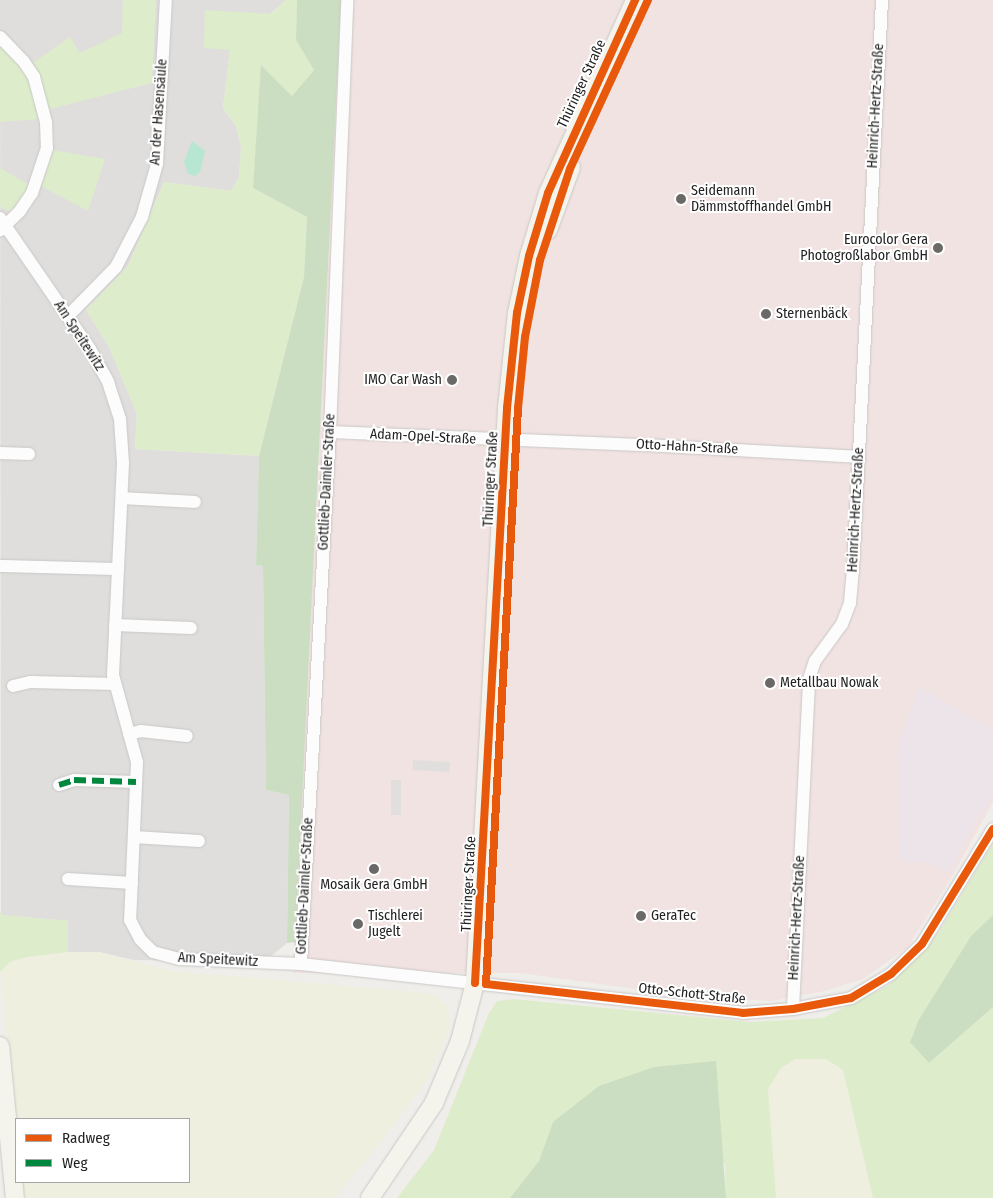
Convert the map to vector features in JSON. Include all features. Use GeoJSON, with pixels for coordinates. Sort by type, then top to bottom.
{"type":"FeatureCollection","features":[{"type":"Feature","properties":{"kind":"main road","name":"Thüringer Straße"},"geometry":{"type":"LineString","coordinates":[[613,62],[635,0]]}},
{"type":"Feature","properties":{"kind":"main road","name":"Thüringer Straße"},"geometry":{"type":"LineString","coordinates":[[383,1198],[426,1139],[447,1102],[464,1060],[480,984],[511,440],[513,347],[529,256],[560,163],[648,0]]}},
{"type":"Feature","properties":{"kind":"main road","name":"Thüringer Straße"},"geometry":{"type":"LineString","coordinates":[[370,1198],[434,1103],[460,1041],[480,984]]}},
{"type":"Feature","properties":{"kind":"main road"},"geometry":{"type":"LineString","coordinates":[[0,1046],[15,1198]]}},
{"type":"Feature","properties":{"kind":"street","name":"An der Hasensäule"},"geometry":{"type":"LineString","coordinates":[[68,316],[116,268],[142,217],[157,164],[166,0]]}},
{"type":"Feature","properties":{"kind":"street","name":"Gottlieb-Daimler-Straße"},"geometry":{"type":"LineString","coordinates":[[301,964],[330,432],[348,0]]}},
{"type":"Feature","properties":{"kind":"street","name":"Heinrich-Hertz-Straße"},"geometry":{"type":"LineString","coordinates":[[793,1009],[809,679],[815,661],[842,624],[850,602],[882,0]]}},
{"type":"Feature","properties":{"kind":"street"},"geometry":{"type":"LineString","coordinates":[[0,37],[24,62],[34,78],[46,122],[47,148],[40,174],[20,212],[2,224]]}},
{"type":"Feature","properties":{"kind":"street","name":"Am Speitewitz"},"geometry":{"type":"LineString","coordinates":[[2,224],[68,316],[108,382],[120,419],[124,463],[115,625],[115,684],[137,762],[130,920],[140,939],[153,952],[180,959],[301,964],[480,984]]}},
{"type":"Feature","properties":{"kind":"street","name":"Adam-Opel-Straße"},"geometry":{"type":"LineString","coordinates":[[330,432],[511,440]]}},
{"type":"Feature","properties":{"kind":"street","name":"Otto-Hahn-Straße"},"geometry":{"type":"LineString","coordinates":[[511,440],[858,457]]}},
{"type":"Feature","properties":{"kind":"street"},"geometry":{"type":"LineString","coordinates":[[0,453],[29,454]]}},
{"type":"Feature","properties":{"kind":"street"},"geometry":{"type":"LineString","coordinates":[[122,498],[194,502]]}},
{"type":"Feature","properties":{"kind":"street"},"geometry":{"type":"LineString","coordinates":[[0,566],[118,568]]}},
{"type":"Feature","properties":{"kind":"street"},"geometry":{"type":"LineString","coordinates":[[115,625],[191,628]]}},
{"type":"Feature","properties":{"kind":"street"},"geometry":{"type":"LineString","coordinates":[[13,686],[31,682],[115,684]]}},
{"type":"Feature","properties":{"kind":"street"},"geometry":{"type":"LineString","coordinates":[[129,734],[141,731],[187,736]]}},
{"type":"Feature","properties":{"kind":"street"},"geometry":{"type":"LineString","coordinates":[[59,785],[74,780],[136,782]]}},
{"type":"Feature","properties":{"kind":"street","name":"Otto-Schott-Straße"},"geometry":{"type":"LineString","coordinates":[[480,984],[743,1013],[793,1009],[851,998],[891,974],[922,944],[993,829]]}},
{"type":"Feature","properties":{"kind":"street"},"geometry":{"type":"LineString","coordinates":[[134,837],[200,841]]}},
{"type":"Feature","properties":{"kind":"street"},"geometry":{"type":"LineString","coordinates":[[68,879],[132,883]]}},
{"type":"Feature","properties":{"kind":"shaded area"},"geometry":{"type":"Polygon","coordinates":[[[0,0],[286,0],[230,50],[223,108],[236,126],[241,147],[239,177],[231,191],[164,182],[128,266],[86,310],[109,347],[137,414],[135,449],[259,456],[256,565],[263,566],[266,790],[289,795],[287,943],[264,962],[134,960],[99,952],[68,952],[68,921],[1,915],[0,0]]]}},
{"type":"Feature","properties":{"kind":"shaded area"},"geometry":{"type":"Polygon","coordinates":[[[341,0],[993,0],[993,802],[952,877],[907,948],[863,979],[825,991],[771,1001],[686,996],[520,973],[293,973],[341,0]]]}},
{"type":"Feature","properties":{"kind":"shaded area"},"geometry":{"type":"Polygon","coordinates":[[[919,686],[993,730],[993,793],[948,873],[930,864],[899,860],[898,747],[919,686]]]}},
{"type":"Feature","properties":{"kind":"shaded area"},"geometry":{"type":"Polygon","coordinates":[[[413,760],[450,762],[449,772],[412,770],[413,760]]]}},
{"type":"Feature","properties":{"kind":"shaded area"},"geometry":{"type":"Polygon","coordinates":[[[391,780],[401,780],[401,815],[391,815],[391,780]]]}},
{"type":"Feature","properties":{"kind":"green space"},"geometry":{"type":"Polygon","coordinates":[[[123,0],[156,0],[152,83],[50,109],[41,119],[0,122],[0,44],[23,70],[70,37],[80,53],[122,33],[123,0]]]}},
{"type":"Feature","properties":{"kind":"green space"},"geometry":{"type":"Polygon","coordinates":[[[286,0],[297,0],[296,40],[314,70],[292,96],[262,66],[253,188],[307,217],[304,277],[259,456],[135,449],[137,414],[109,347],[86,310],[128,266],[164,182],[231,191],[239,177],[241,147],[236,126],[223,108],[230,50],[204,48],[205,10],[271,14],[286,0]]]}},
{"type":"Feature","properties":{"kind":"green space"},"geometry":{"type":"Polygon","coordinates":[[[297,0],[341,0],[295,942],[287,943],[289,795],[266,790],[263,566],[256,565],[259,456],[304,277],[307,217],[253,188],[261,65],[292,96],[314,70],[296,40],[297,0]]]}},
{"type":"Feature","properties":{"kind":"green space"},"geometry":{"type":"Polygon","coordinates":[[[192,141],[205,151],[200,172],[195,176],[188,174],[184,162],[192,141]]]}},
{"type":"Feature","properties":{"kind":"green space"},"geometry":{"type":"Polygon","coordinates":[[[52,150],[105,159],[88,211],[41,186],[52,150]]]}},
{"type":"Feature","properties":{"kind":"green space"},"geometry":{"type":"Polygon","coordinates":[[[0,168],[30,185],[17,207],[9,211],[0,207],[0,168]]]}},
{"type":"Feature","properties":{"kind":"green space"},"geometry":{"type":"Polygon","coordinates":[[[993,843],[993,915],[971,936],[918,1021],[910,1041],[929,1063],[993,1007],[993,1198],[873,1198],[843,1070],[826,1059],[795,1059],[781,1068],[768,1089],[776,1198],[726,1198],[725,1163],[553,1122],[539,1161],[510,1198],[397,1198],[434,1150],[489,1013],[497,1001],[513,999],[750,1022],[823,1018],[889,985],[939,932],[993,843]]]}},
{"type":"Feature","properties":{"kind":"green space"},"geometry":{"type":"Polygon","coordinates":[[[0,910],[2,915],[68,921],[68,952],[27,957],[10,962],[0,972],[0,910]]]}},
{"type":"Feature","properties":{"kind":"green space"},"geometry":{"type":"Polygon","coordinates":[[[993,915],[993,1007],[929,1063],[910,1042],[918,1021],[971,936],[993,915]]]}},
{"type":"Feature","properties":{"kind":"green space"},"geometry":{"type":"Polygon","coordinates":[[[68,952],[99,952],[172,971],[426,993],[437,996],[448,1008],[451,1025],[429,1077],[375,1150],[334,1198],[24,1198],[22,1183],[190,1183],[190,1118],[15,1118],[15,1122],[0,972],[10,962],[27,957],[68,952]]]}},
{"type":"Feature","properties":{"kind":"green space"},"geometry":{"type":"Polygon","coordinates":[[[795,1059],[826,1059],[843,1070],[873,1198],[776,1198],[767,1089],[781,1068],[795,1059]]]}},
{"type":"Feature","properties":{"kind":"green space"},"geometry":{"type":"Polygon","coordinates":[[[716,1061],[726,1198],[510,1198],[539,1161],[553,1122],[599,1086],[654,1067],[716,1061]]]}},
{"type":"Feature","properties":{"kind":"marked path"},"geometry":{"type":"LineString","coordinates":[[59,785],[74,780],[136,782]]}},
{"type":"Feature","properties":{"kind":"cycle path"},"geometry":{"type":"LineString","coordinates":[[475,983],[507,408],[517,313],[529,256],[548,193],[635,0]]}},
{"type":"Feature","properties":{"kind":"cycle path"},"geometry":{"type":"LineString","coordinates":[[648,0],[570,169],[540,260],[525,337],[518,408],[486,984],[743,1013],[793,1009],[851,998],[891,974],[922,944],[993,829]]}},
{"type":"Feature","properties":{"kind":"place","name":"Seidemann Dämmstoffhandel GmbH"},"geometry":{"type":"Point","coordinates":[681,199]}},
{"type":"Feature","properties":{"kind":"place","name":"Eurocolor Gera Photogroßlabor GmbH"},"geometry":{"type":"Point","coordinates":[938,248]}},
{"type":"Feature","properties":{"kind":"place","name":"Sternenbäck"},"geometry":{"type":"Point","coordinates":[766,314]}},
{"type":"Feature","properties":{"kind":"place","name":"IMO Car Wash"},"geometry":{"type":"Point","coordinates":[452,380]}},
{"type":"Feature","properties":{"kind":"place","name":"Metallbau Nowak"},"geometry":{"type":"Point","coordinates":[770,683]}},
{"type":"Feature","properties":{"kind":"place","name":"Mosaik Gera GmbH"},"geometry":{"type":"Point","coordinates":[374,869]}},
{"type":"Feature","properties":{"kind":"place","name":"GeraTec"},"geometry":{"type":"Point","coordinates":[641,916]}},
{"type":"Feature","properties":{"kind":"place","name":"Tischlerei Jugelt"},"geometry":{"type":"Point","coordinates":[358,924]}}]}
